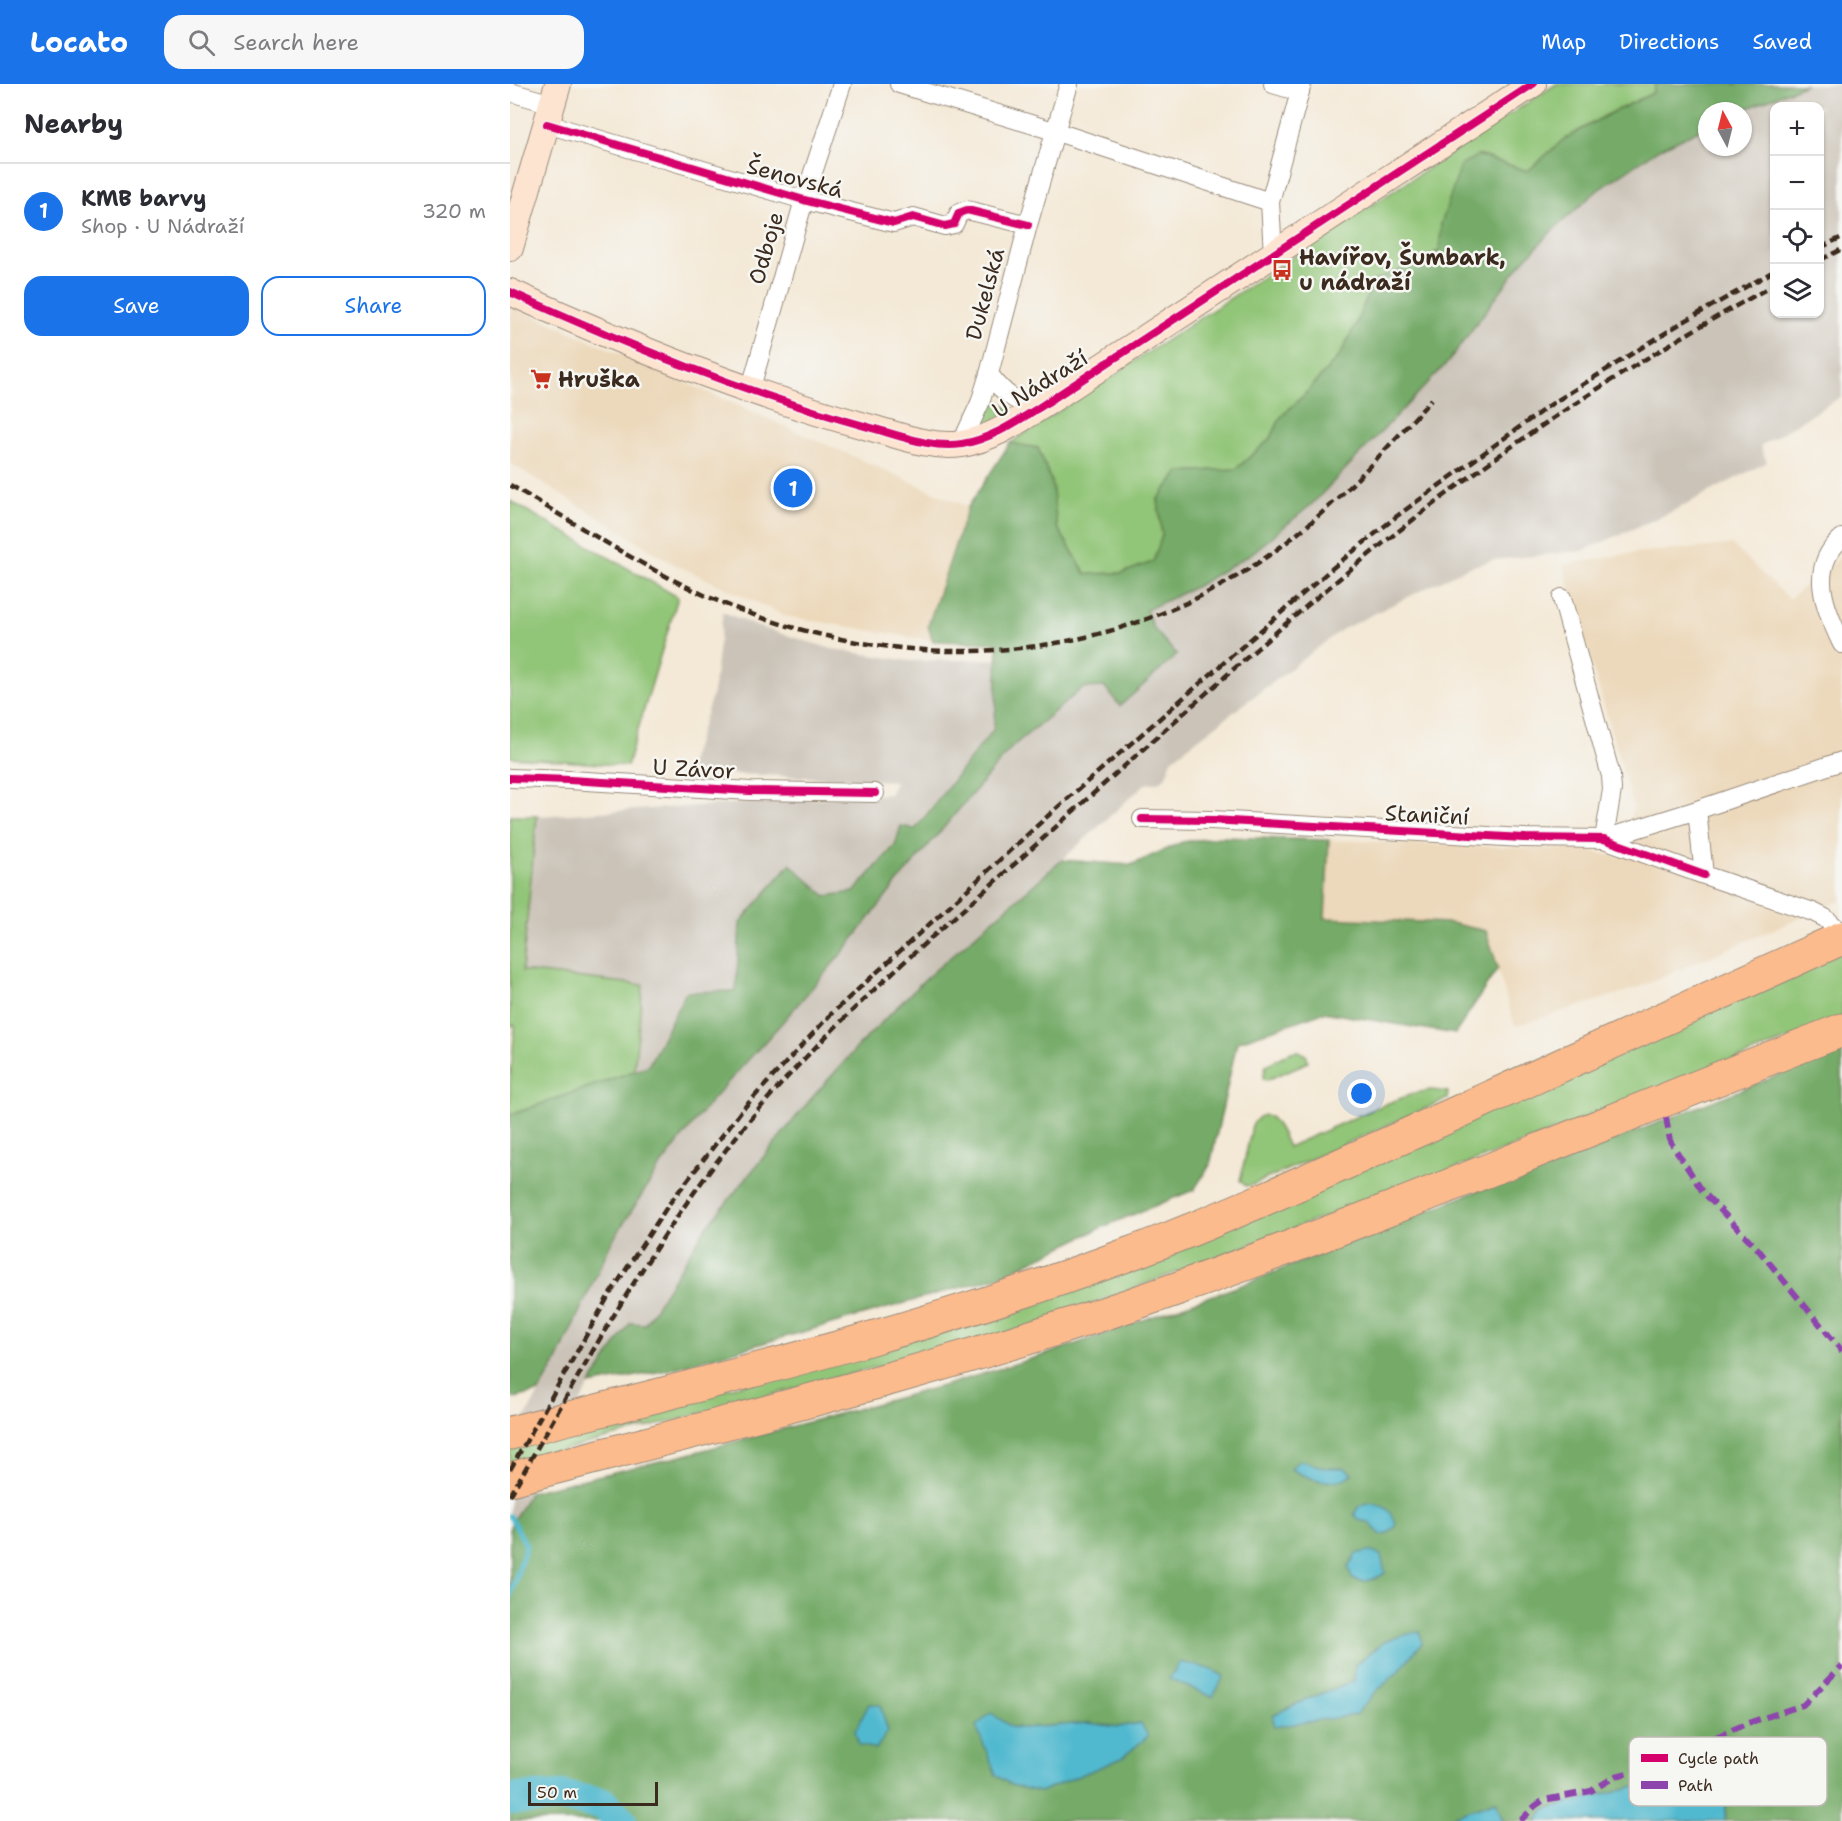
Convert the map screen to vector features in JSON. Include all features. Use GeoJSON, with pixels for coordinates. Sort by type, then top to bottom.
{"type":"FeatureCollection","features":[{"type":"Feature","properties":{"kind":"highway"},"geometry":{"type":"LineString","coordinates":[[510,1433],[777,1365],[926,1323],[1132,1253],[1325,1172],[1842,938]]}},
{"type":"Feature","properties":{"kind":"highway"},"geometry":{"type":"LineString","coordinates":[[510,1479],[934,1367],[1175,1289],[1371,1215],[1842,1030]]}},
{"type":"Feature","properties":{"kind":"street","name":"Odboje"},"geometry":{"type":"LineString","coordinates":[[750,392],[804,200],[842,84]]}},
{"type":"Feature","properties":{"kind":"street"},"geometry":{"type":"LineString","coordinates":[[899,84],[1057,132],[1270,202]]}},
{"type":"Feature","properties":{"kind":"street","name":"Dukelská"},"geometry":{"type":"LineString","coordinates":[[961,444],[980,403],[1069,84]]}},
{"type":"Feature","properties":{"kind":"street"},"geometry":{"type":"LineString","coordinates":[[1273,84],[1301,88],[1270,202],[1273,254]]}},
{"type":"Feature","properties":{"kind":"street","name":"U Nádraží"},"geometry":{"type":"LineString","coordinates":[[510,292],[628,345],[750,392],[919,441],[961,444],[999,431],[1040,407],[1533,84]]}},
{"type":"Feature","properties":{"kind":"street","name":"Šenovská"},"geometry":{"type":"LineString","coordinates":[[510,92],[552,104],[804,200],[894,223],[913,217],[945,226],[954,224],[958,213],[967,210],[1028,225]]}},
{"type":"Feature","properties":{"kind":"street"},"geometry":{"type":"LineString","coordinates":[[510,248],[552,104]]}},
{"type":"Feature","properties":{"kind":"street"},"geometry":{"type":"LineString","coordinates":[[988,374],[1011,398],[1040,407]]}},
{"type":"Feature","properties":{"kind":"street"},"geometry":{"type":"LineString","coordinates":[[1842,538],[1834,545],[1821,571],[1825,602],[1842,644]]}},
{"type":"Feature","properties":{"kind":"street"},"geometry":{"type":"LineString","coordinates":[[1562,598],[1608,762],[1612,790],[1604,839]]}},
{"type":"Feature","properties":{"kind":"street","name":"Staniční"},"geometry":{"type":"LineString","coordinates":[[1142,819],[1212,820],[1523,838],[1604,839],[1842,761]]}},
{"type":"Feature","properties":{"kind":"street","name":"U Závor"},"geometry":{"type":"LineString","coordinates":[[510,778],[750,791],[875,793]]}},
{"type":"Feature","properties":{"kind":"street"},"geometry":{"type":"LineString","coordinates":[[1697,810],[1704,875]]}},
{"type":"Feature","properties":{"kind":"street","name":"Staniční"},"geometry":{"type":"LineString","coordinates":[[1604,839],[1813,912],[1825,918],[1842,933]]}},
{"type":"Feature","properties":{"kind":"shaded area"},"geometry":{"type":"Polygon","coordinates":[[[1806,84],[1842,84],[1842,396],[1760,446],[1767,462],[1667,514],[1582,551],[1493,560],[1467,568],[1341,630],[1172,759],[1166,776],[1161,781],[1145,784],[924,980],[863,1041],[809,1101],[706,1229],[645,1325],[629,1323],[590,1385],[510,1527],[510,1444],[555,1365],[611,1243],[659,1168],[709,1103],[843,952],[900,879],[1012,747],[1084,688],[1105,687],[1120,706],[1177,655],[1154,629],[1146,610],[1197,586],[1251,554],[1312,504],[1448,362],[1519,266],[1552,231],[1598,190],[1659,149],[1698,130],[1698,156],[1752,156],[1752,106],[1806,84]]]}},
{"type":"Feature","properties":{"kind":"shaded area"},"geometry":{"type":"Polygon","coordinates":[[[510,305],[968,507],[928,626],[933,641],[785,616],[670,562],[510,463],[510,305]]]}},
{"type":"Feature","properties":{"kind":"shaded area"},"geometry":{"type":"Polygon","coordinates":[[[1732,545],[1789,599],[1842,556],[1842,900],[1637,988],[1515,1026],[1486,931],[1450,923],[1325,918],[1329,840],[1586,850],[1620,858],[1633,806],[1563,565],[1633,553],[1732,545]]]}},
{"type":"Feature","properties":{"kind":"shaded area"},"geometry":{"type":"Polygon","coordinates":[[[723,612],[756,626],[832,649],[910,661],[1010,659],[1009,725],[935,801],[915,827],[901,827],[893,845],[855,892],[826,896],[791,864],[740,923],[736,992],[663,1036],[648,1066],[634,1071],[643,985],[522,971],[537,816],[889,794],[896,781],[687,772],[713,693],[723,612]]]}},
{"type":"Feature","properties":{"kind":"green space"},"geometry":{"type":"Polygon","coordinates":[[[1556,84],[1656,84],[1653,93],[1564,139],[1528,171],[1478,155],[1441,224],[1440,250],[1418,263],[1356,324],[1340,355],[1281,417],[1271,438],[1236,469],[1179,472],[1158,499],[1162,536],[1153,562],[1122,573],[1086,574],[1057,527],[1052,483],[1038,448],[1010,443],[1556,84]]]}},
{"type":"Feature","properties":{"kind":"green space"},"geometry":{"type":"Polygon","coordinates":[[[1656,84],[1806,84],[1752,106],[1752,102],[1698,102],[1698,130],[1659,149],[1598,190],[1552,231],[1519,266],[1448,362],[1312,504],[1251,554],[1197,586],[1146,610],[1154,629],[1177,655],[1120,706],[1105,687],[1083,688],[1012,747],[900,879],[843,952],[709,1103],[659,1168],[611,1243],[555,1365],[539,1392],[510,1399],[510,1115],[648,1066],[686,992],[736,991],[740,923],[790,864],[826,896],[854,892],[895,845],[901,826],[915,829],[993,730],[998,643],[933,641],[928,626],[968,507],[1010,443],[1038,448],[1052,483],[1057,527],[1086,574],[1122,573],[1153,562],[1162,536],[1158,499],[1179,472],[1236,469],[1271,438],[1281,417],[1340,355],[1356,324],[1373,281],[1418,263],[1440,250],[1441,224],[1461,165],[1478,155],[1528,171],[1564,139],[1653,93],[1656,84]]]}},
{"type":"Feature","properties":{"kind":"green space"},"geometry":{"type":"Polygon","coordinates":[[[992,398],[1012,410],[988,424],[985,422],[985,412],[992,398]]]}},
{"type":"Feature","properties":{"kind":"green space"},"geometry":{"type":"Polygon","coordinates":[[[510,501],[678,597],[627,766],[510,757],[510,501]]]}},
{"type":"Feature","properties":{"kind":"green space"},"geometry":{"type":"Polygon","coordinates":[[[510,816],[537,816],[522,971],[643,985],[634,1071],[510,1115],[515,1025],[510,1026],[510,816]]]}},
{"type":"Feature","properties":{"kind":"green space"},"geometry":{"type":"Polygon","coordinates":[[[1220,837],[1329,840],[1325,918],[1450,923],[1486,931],[1498,968],[1455,1034],[1323,1012],[1237,1042],[1210,1165],[1194,1190],[1105,1226],[1001,1276],[668,1370],[590,1385],[630,1323],[645,1324],[705,1229],[809,1101],[863,1041],[924,980],[1062,860],[1131,865],[1182,842],[1220,837]]]}},
{"type":"Feature","properties":{"kind":"green space"},"geometry":{"type":"Polygon","coordinates":[[[1842,950],[1842,1018],[1531,1140],[1035,1325],[510,1464],[510,1444],[837,1360],[1842,950]]]}},
{"type":"Feature","properties":{"kind":"green space"},"geometry":{"type":"Polygon","coordinates":[[[1842,1050],[1842,1821],[1725,1821],[1726,1806],[1827,1806],[1827,1737],[1629,1737],[1629,1788],[1545,1809],[1537,1821],[1503,1821],[1496,1801],[1438,1821],[510,1821],[510,1527],[530,1492],[681,1456],[946,1385],[1047,1354],[1242,1285],[1479,1190],[1619,1138],[1842,1050]],[[1420,1632],[1387,1640],[1355,1665],[1354,1681],[1273,1715],[1274,1727],[1311,1721],[1378,1689],[1399,1671],[1420,1632]],[[1089,1723],[1011,1727],[988,1752],[996,1775],[1141,1723],[1118,1727],[1089,1723]]]}},
{"type":"Feature","properties":{"kind":"green space"},"geometry":{"type":"Polygon","coordinates":[[[1299,1051],[1307,1056],[1308,1062],[1267,1080],[1263,1079],[1266,1065],[1291,1052],[1299,1051]]]}},
{"type":"Feature","properties":{"kind":"green space"},"geometry":{"type":"Polygon","coordinates":[[[1431,1090],[1448,1092],[1447,1099],[1252,1185],[1246,1186],[1240,1181],[1252,1126],[1258,1118],[1264,1115],[1274,1121],[1288,1147],[1383,1105],[1415,1093],[1431,1090]]]}},
{"type":"Feature","properties":{"kind":"water"},"geometry":{"type":"Polygon","coordinates":[[[1299,1460],[1325,1468],[1345,1468],[1352,1474],[1337,1481],[1314,1479],[1291,1469],[1299,1460]]]}},
{"type":"Feature","properties":{"kind":"water"},"geometry":{"type":"Polygon","coordinates":[[[1366,1503],[1382,1506],[1393,1515],[1396,1526],[1388,1534],[1381,1535],[1369,1523],[1359,1520],[1354,1514],[1359,1506],[1366,1503]]]}},
{"type":"Feature","properties":{"kind":"water"},"geometry":{"type":"Polygon","coordinates":[[[1368,1551],[1381,1555],[1385,1573],[1369,1580],[1352,1579],[1348,1567],[1356,1554],[1368,1551]]]}},
{"type":"Feature","properties":{"kind":"water"},"geometry":{"type":"Polygon","coordinates":[[[1420,1631],[1422,1643],[1399,1671],[1378,1689],[1355,1715],[1274,1727],[1273,1715],[1354,1681],[1355,1665],[1387,1640],[1420,1631]]]}},
{"type":"Feature","properties":{"kind":"water"},"geometry":{"type":"Polygon","coordinates":[[[1180,1662],[1210,1669],[1224,1676],[1213,1697],[1169,1679],[1180,1662]]]}},
{"type":"Feature","properties":{"kind":"water"},"geometry":{"type":"Polygon","coordinates":[[[869,1704],[880,1705],[888,1731],[876,1749],[859,1745],[855,1731],[869,1704]]]}},
{"type":"Feature","properties":{"kind":"water"},"geometry":{"type":"Polygon","coordinates":[[[991,1713],[1011,1727],[1024,1728],[1089,1723],[1118,1727],[1141,1723],[1148,1736],[1122,1758],[1040,1792],[1011,1785],[996,1775],[976,1726],[991,1713]]]}},
{"type":"Feature","properties":{"kind":"water"},"geometry":{"type":"Polygon","coordinates":[[[1629,1788],[1629,1806],[1726,1806],[1725,1821],[1537,1821],[1545,1809],[1629,1788]]]}},
{"type":"Feature","properties":{"kind":"water"},"geometry":{"type":"Polygon","coordinates":[[[1496,1801],[1503,1821],[1438,1821],[1496,1801]]]}},
{"type":"Feature","properties":{"kind":"waterway"},"geometry":{"type":"LineString","coordinates":[[510,1516],[526,1545],[510,1597]]}},
{"type":"Feature","properties":{"kind":"waterway"},"geometry":{"type":"LineString","coordinates":[[510,1799],[564,1797],[604,1804],[621,1821]]}},
{"type":"Feature","properties":{"kind":"railway"},"geometry":{"type":"LineString","coordinates":[[1824,246],[1842,237]]}},
{"type":"Feature","properties":{"kind":"railway"},"geometry":{"type":"LineString","coordinates":[[1824,258],[1842,249]]}},
{"type":"Feature","properties":{"kind":"railway"},"geometry":{"type":"LineString","coordinates":[[510,1470],[608,1297],[669,1204],[742,1110],[830,1015],[1050,814],[1329,571],[1397,516],[1550,405],[1678,325],[1770,273]]}},
{"type":"Feature","properties":{"kind":"railway"},"geometry":{"type":"LineString","coordinates":[[510,1496],[621,1303],[682,1210],[749,1121],[849,1013],[930,938],[1241,662],[1409,523],[1541,426],[1679,339],[1770,287]]}},
{"type":"Feature","properties":{"kind":"railway"},"geometry":{"type":"LineString","coordinates":[[510,485],[616,548],[697,592],[792,627],[862,643],[931,650],[1001,650],[1070,640],[1138,622],[1203,595],[1265,558],[1311,523],[1373,463],[1432,399]]}},
{"type":"Feature","properties":{"kind":"marked path"},"geometry":{"type":"LineString","coordinates":[[1666,1117],[1670,1141],[1703,1192],[1757,1248],[1842,1351]]}},
{"type":"Feature","properties":{"kind":"marked path"},"geometry":{"type":"LineString","coordinates":[[1716,1737],[1748,1723],[1803,1705],[1842,1666]]}},
{"type":"Feature","properties":{"kind":"marked path"},"geometry":{"type":"LineString","coordinates":[[1520,1821],[1544,1800],[1591,1791],[1616,1776],[1629,1773]]}},
{"type":"Feature","properties":{"kind":"cycle path"},"geometry":{"type":"LineString","coordinates":[[510,292],[687,367],[822,414],[939,445],[973,442],[993,434],[1040,407],[1533,84]]}},
{"type":"Feature","properties":{"kind":"cycle path"},"geometry":{"type":"LineString","coordinates":[[547,124],[804,200],[894,223],[913,217],[945,226],[954,224],[959,213],[967,210],[1028,225]]}},
{"type":"Feature","properties":{"kind":"cycle path"},"geometry":{"type":"LineString","coordinates":[[510,778],[750,791],[875,793]]}},
{"type":"Feature","properties":{"kind":"cycle path"},"geometry":{"type":"LineString","coordinates":[[1142,819],[1212,820],[1523,838],[1604,839],[1704,875]]}},
{"type":"Feature","properties":{"kind":"place","name":"Havířov, Šumbark, u nádraží"},"geometry":{"type":"Point","coordinates":[1282,270]}},
{"type":"Feature","properties":{"kind":"place","name":"Hruška"},"geometry":{"type":"Point","coordinates":[541,379]}},
{"type":"Feature","properties":{"kind":"place","name":"KMB barvy"},"geometry":{"type":"Point","coordinates":[793,488]}}]}
